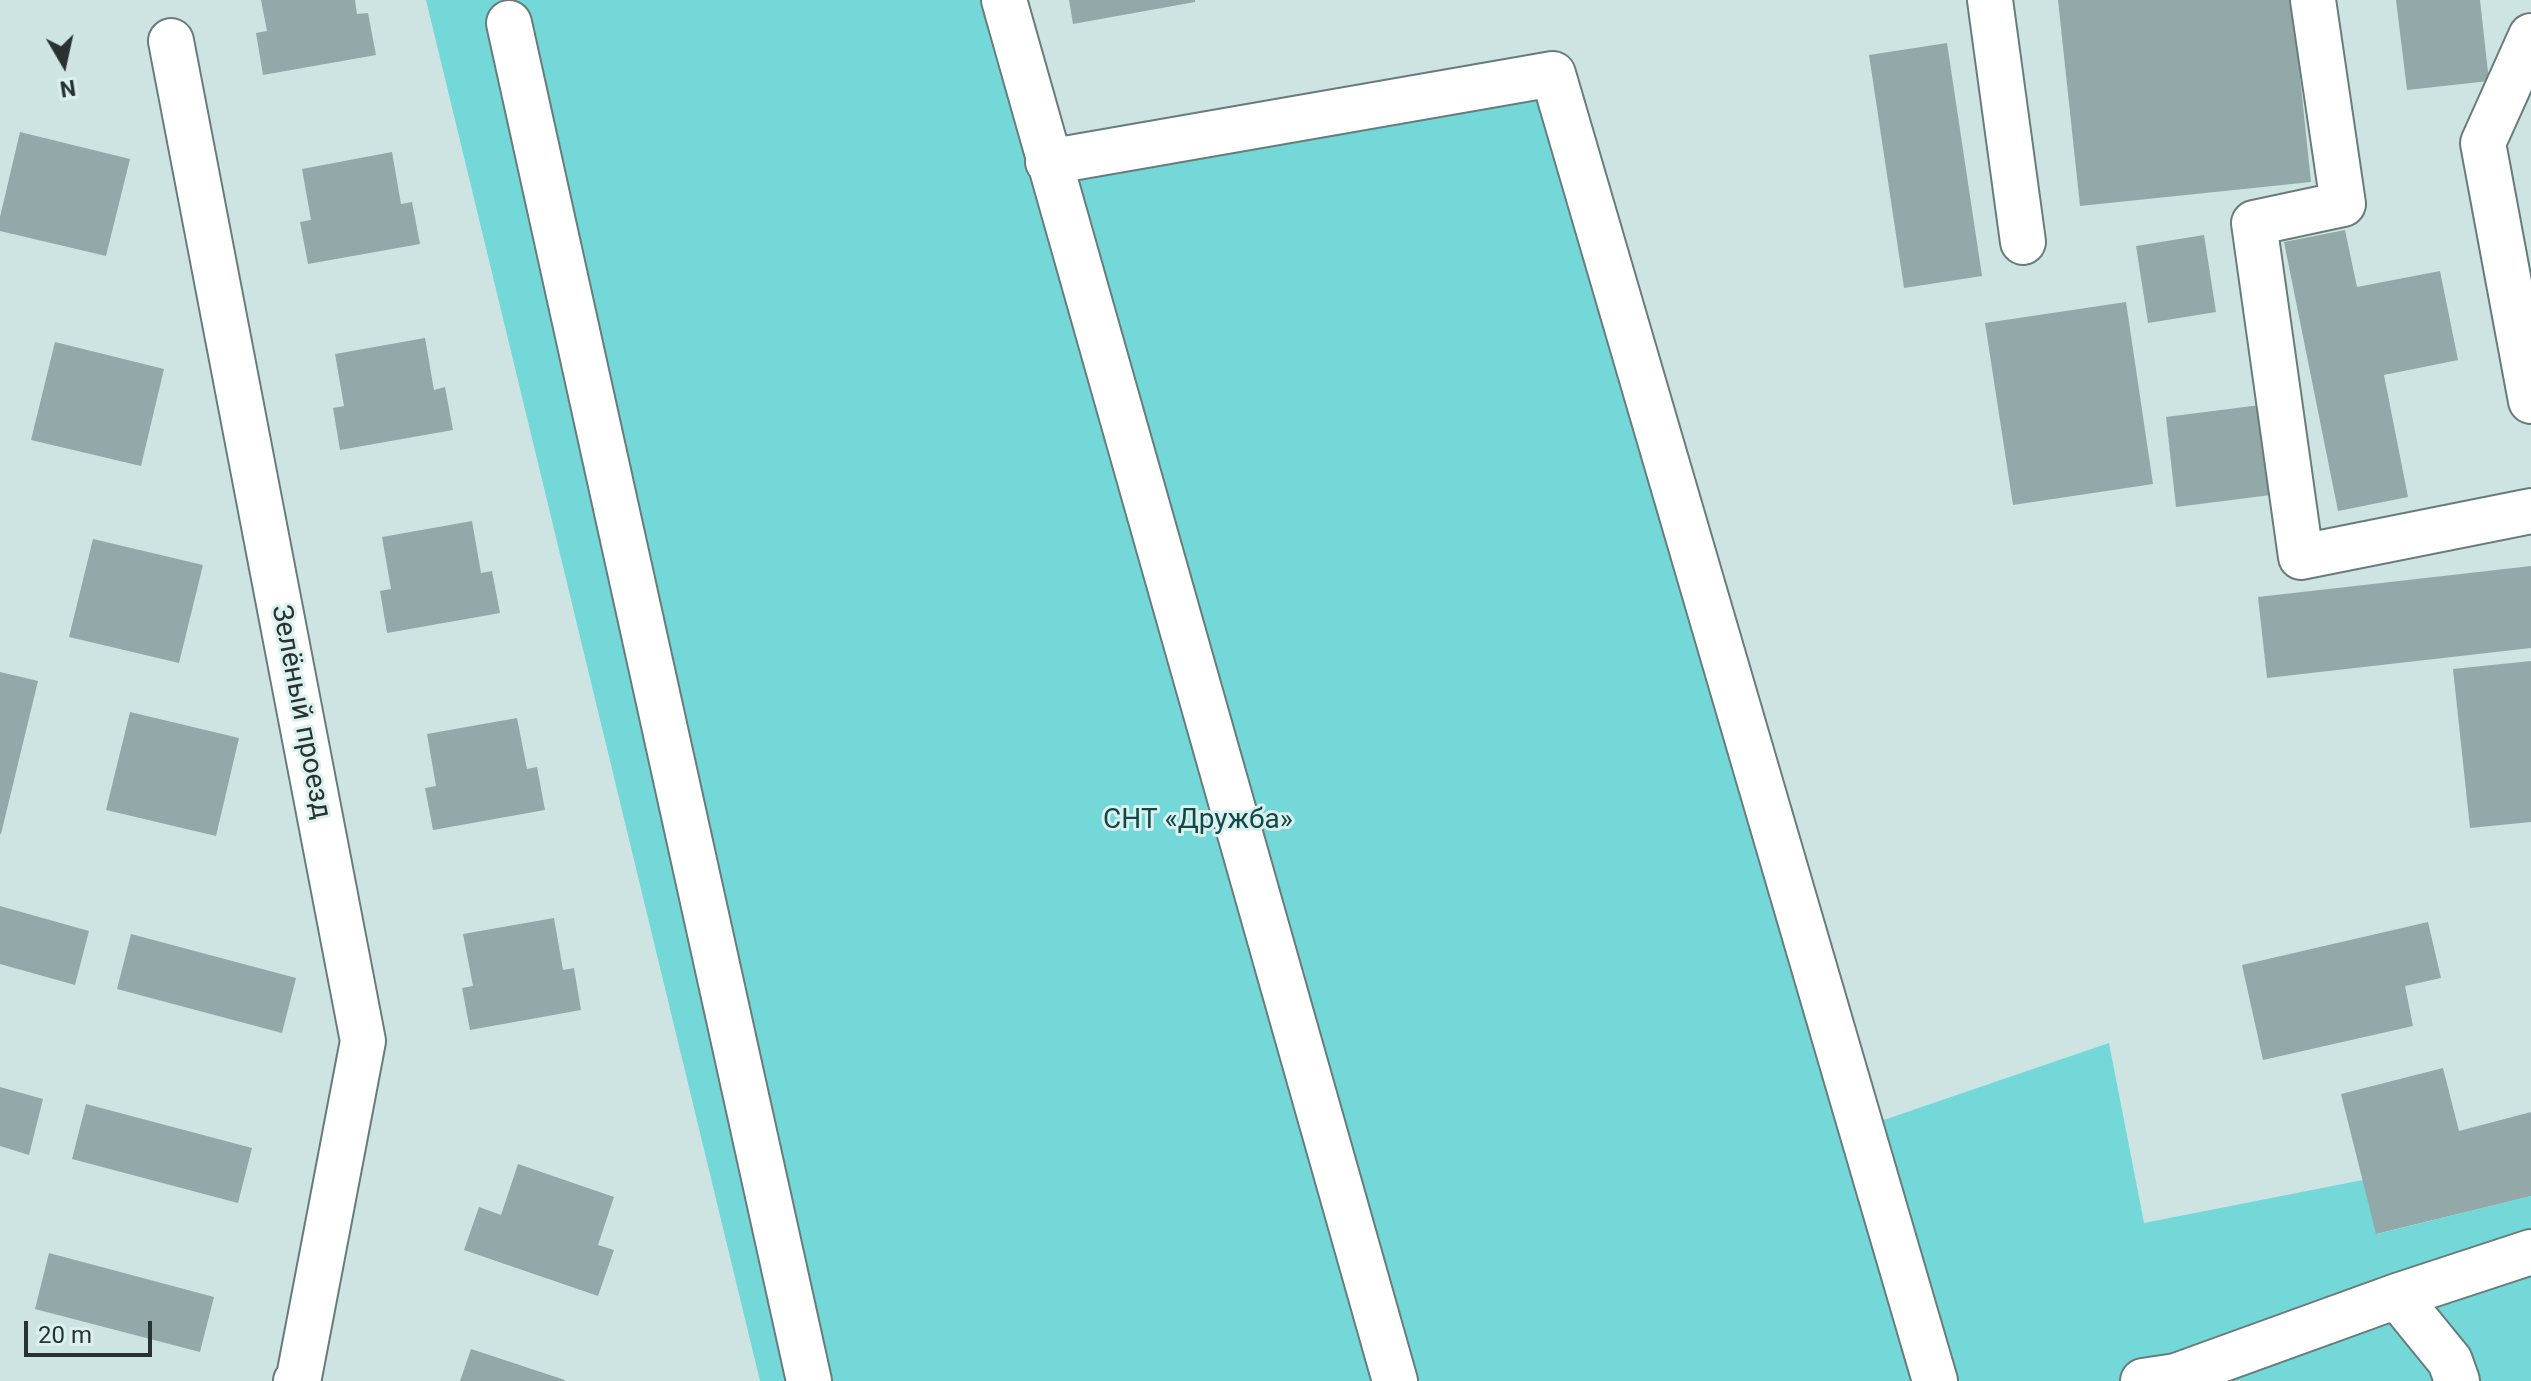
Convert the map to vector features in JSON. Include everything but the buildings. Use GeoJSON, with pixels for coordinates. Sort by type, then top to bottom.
{"type":"FeatureCollection","features":[{"type":"Feature","properties":{"kind":"street"},"geometry":{"type":"LineString","coordinates":[[1004,0],[1395,1381]]}},
{"type":"Feature","properties":{"kind":"street"},"geometry":{"type":"LineString","coordinates":[[1990,0],[2023,242]]}},
{"type":"Feature","properties":{"kind":"street"},"geometry":{"type":"LineString","coordinates":[[2313,0],[2343,204],[2254,223],[2301,557],[2531,511]]}},
{"type":"Feature","properties":{"kind":"street"},"geometry":{"type":"LineString","coordinates":[[509,23],[809,1381]]}},
{"type":"Feature","properties":{"kind":"street"},"geometry":{"type":"LineString","coordinates":[[2531,36],[2483,143],[2531,401]]}},
{"type":"Feature","properties":{"kind":"street","name":"Зелёный проезд"},"geometry":{"type":"LineString","coordinates":[[171,41],[363,1041],[296,1381]]}},
{"type":"Feature","properties":{"kind":"street"},"geometry":{"type":"LineString","coordinates":[[1048,162],[1553,74],[1936,1381]]}},
{"type":"Feature","properties":{"kind":"street"},"geometry":{"type":"LineString","coordinates":[[2143,1381],[2176,1376],[2397,1296],[2531,1252]]}},
{"type":"Feature","properties":{"kind":"street"},"geometry":{"type":"LineString","coordinates":[[2397,1296],[2450,1361],[2457,1381]]}},
{"type":"Feature","properties":{"kind":"green space","name":"СНТ «Дружба»"},"geometry":{"type":"Polygon","coordinates":[[[426,0],[1003,0],[1050,151],[1560,69],[1866,1126],[2109,1043],[2144,1223],[2363,1180],[2377,1234],[2531,1196],[2531,1381],[760,1381],[426,0]]]}}]}
